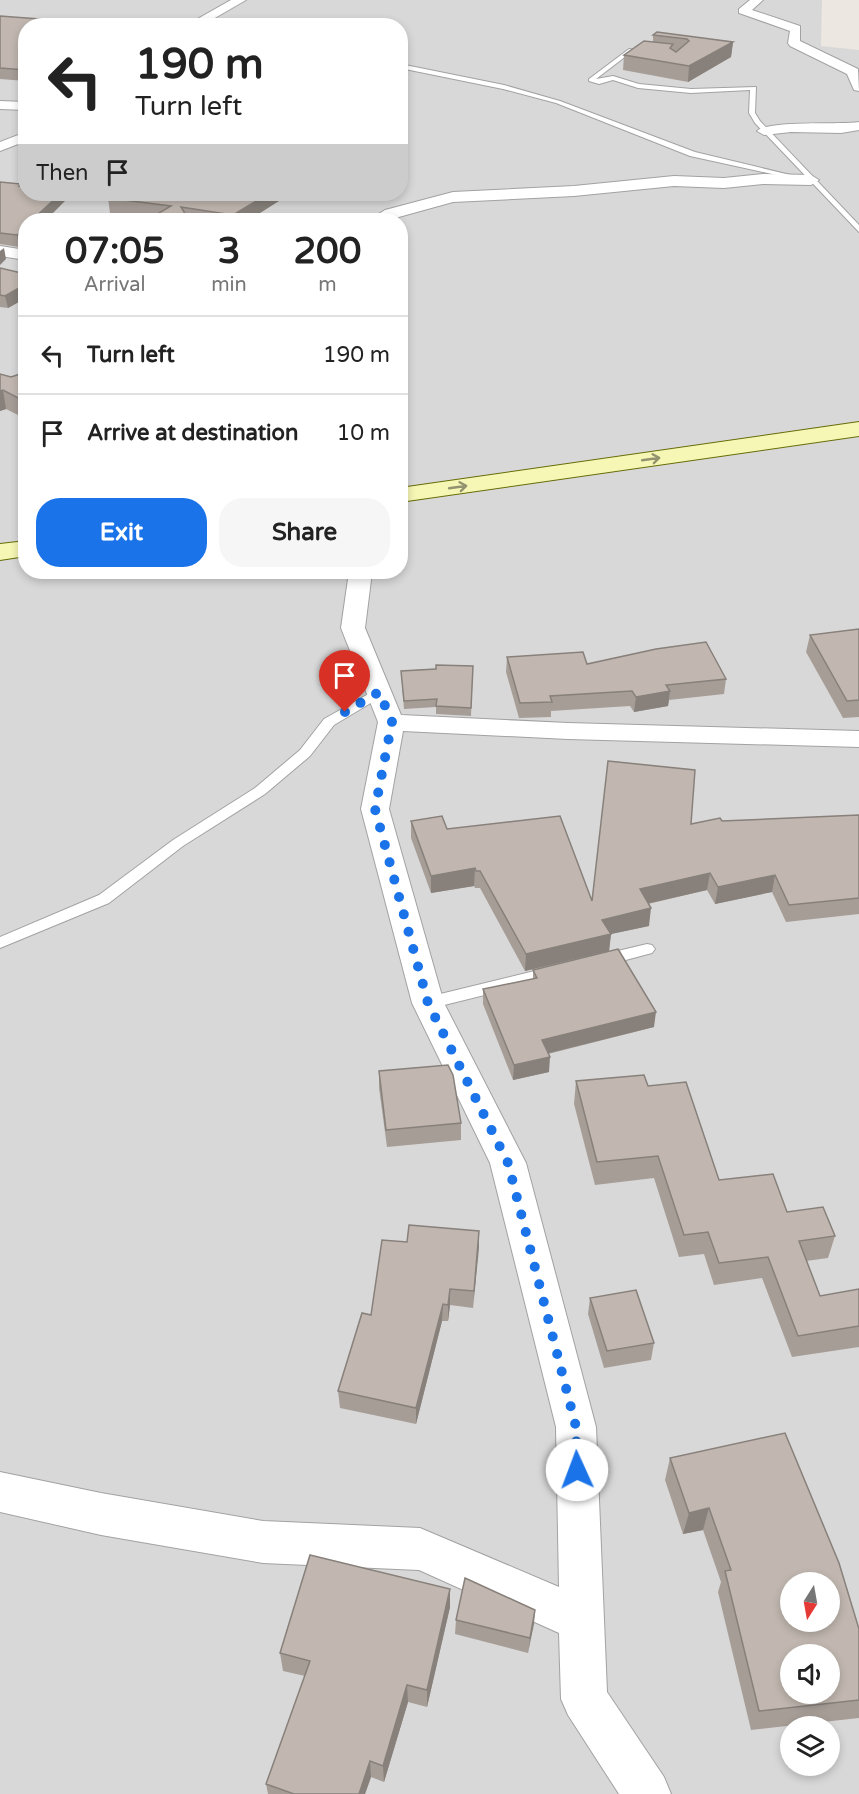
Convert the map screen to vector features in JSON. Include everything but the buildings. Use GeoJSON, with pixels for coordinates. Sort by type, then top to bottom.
{"type":"FeatureCollection","features":[{"type":"Feature","properties":{"kind":"main road"},"geometry":{"type":"LineString","coordinates":[[408,476],[859,412]]}},
{"type":"Feature","properties":{"kind":"main road"},"geometry":{"type":"LineString","coordinates":[[408,494],[859,429]]}},
{"type":"Feature","properties":{"kind":"main road"},"geometry":{"type":"LineString","coordinates":[[0,532],[18,530]]}},
{"type":"Feature","properties":{"kind":"main road"},"geometry":{"type":"LineString","coordinates":[[0,552],[18,550]]}},
{"type":"Feature","properties":{"kind":"street"},"geometry":{"type":"LineString","coordinates":[[206,18],[240,0]]}},
{"type":"Feature","properties":{"kind":"street"},"geometry":{"type":"LineString","coordinates":[[757,0],[743,11],[796,29],[794,43],[853,72],[859,87]]}},
{"type":"Feature","properties":{"kind":"street"},"geometry":{"type":"LineString","coordinates":[[0,105],[18,106]]}},
{"type":"Feature","properties":{"kind":"street"},"geometry":{"type":"LineString","coordinates":[[764,131],[791,128],[841,129],[859,126]]}},
{"type":"Feature","properties":{"kind":"street"},"geometry":{"type":"LineString","coordinates":[[0,147],[18,139]]}},
{"type":"Feature","properties":{"kind":"street"},"geometry":{"type":"LineString","coordinates":[[391,213],[453,197],[574,191],[675,181],[724,183],[763,179],[811,180]]}},
{"type":"Feature","properties":{"kind":"street"},"geometry":{"type":"LineString","coordinates":[[0,251],[18,254]]}},
{"type":"Feature","properties":{"kind":"street"},"geometry":{"type":"LineString","coordinates":[[359,579],[353,628],[385,707],[375,809],[428,1003],[508,1163],[576,1427],[584,1699],[647,1794]]}},
{"type":"Feature","properties":{"kind":"street"},"geometry":{"type":"LineString","coordinates":[[385,707],[568,731],[859,739]]}},
{"type":"Feature","properties":{"kind":"street"},"geometry":{"type":"LineString","coordinates":[[0,1492],[101,1514],[263,1542],[420,1549],[582,1620]]}},
{"type":"Feature","properties":{"kind":"lane"},"geometry":{"type":"LineString","coordinates":[[656,54],[629,51],[591,80],[599,82],[613,78],[638,86],[691,91],[715,88],[754,88],[752,113],[764,131],[859,230]]}},
{"type":"Feature","properties":{"kind":"lane"},"geometry":{"type":"LineString","coordinates":[[617,59],[628,60]]}},
{"type":"Feature","properties":{"kind":"lane"},"geometry":{"type":"LineString","coordinates":[[408,68],[504,87],[547,99],[693,154],[811,180]]}},
{"type":"Feature","properties":{"kind":"lane"},"geometry":{"type":"LineString","coordinates":[[620,80],[633,73]]}},
{"type":"Feature","properties":{"kind":"lane"},"geometry":{"type":"LineString","coordinates":[[0,943],[104,898],[178,843],[260,791],[305,753],[329,722],[385,707]]}},
{"type":"Feature","properties":{"kind":"lane"},"geometry":{"type":"LineString","coordinates":[[590,963],[647,949]]}},
{"type":"Feature","properties":{"kind":"lane"},"geometry":{"type":"LineString","coordinates":[[428,1003],[566,969]]}},
{"type":"Feature","properties":{"kind":"shaded area"},"geometry":{"type":"Polygon","coordinates":[[[0,0],[822,0],[821,46],[859,50],[859,1794],[0,1794],[0,0]]]}},
{"type":"Feature","properties":{"kind":"route"},"geometry":{"type":"LineString","coordinates":[[345,712],[379,692],[392,722],[375,809],[428,1003],[508,1163],[576,1427],[577,1470]]}}]}
